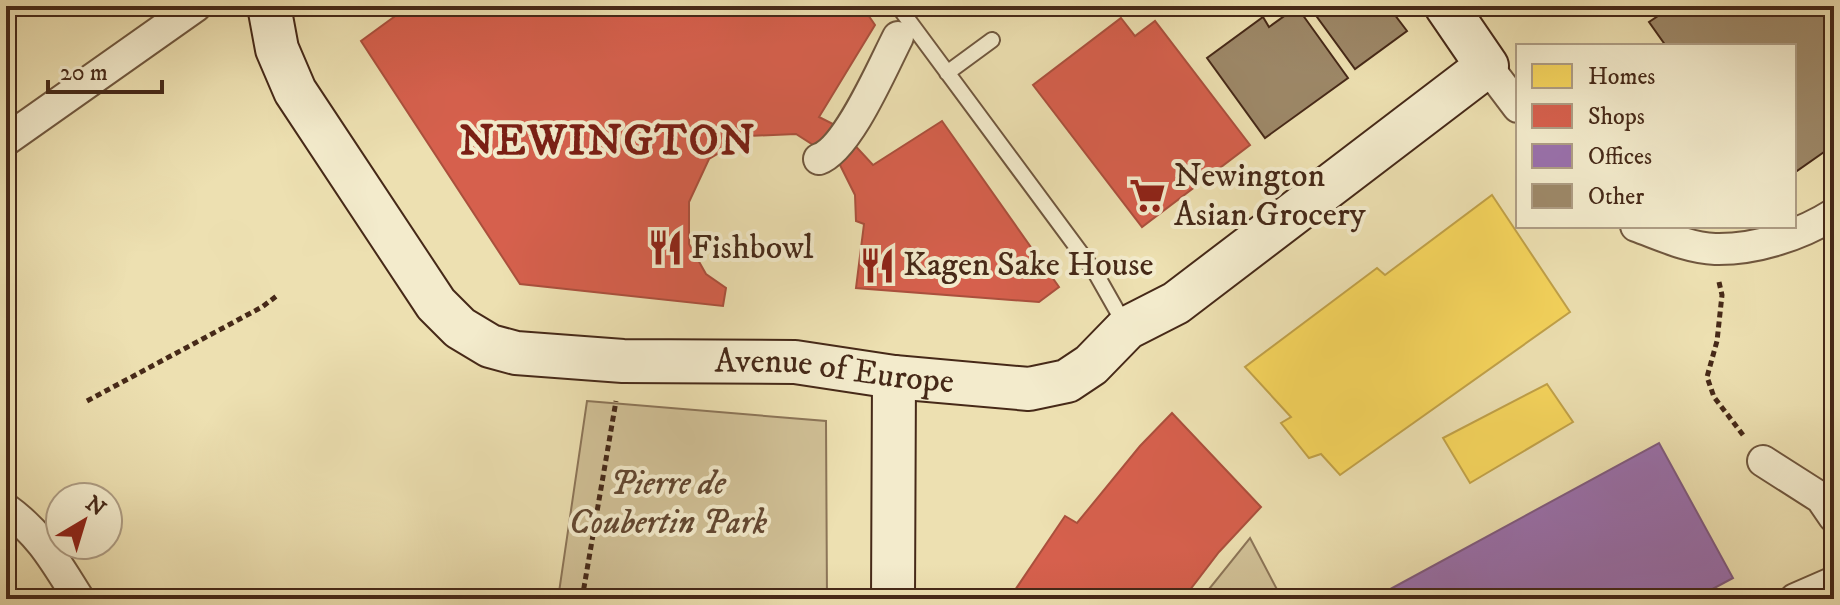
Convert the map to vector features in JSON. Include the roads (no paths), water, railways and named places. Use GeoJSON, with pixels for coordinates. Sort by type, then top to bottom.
{"type":"FeatureCollection","features":[{"type":"Feature","properties":{"kind":"street"},"geometry":{"type":"LineString","coordinates":[[6,140],[196,6]]}},
{"type":"Feature","properties":{"kind":"street"},"geometry":{"type":"LineString","coordinates":[[1446,6],[1516,104]]}},
{"type":"Feature","properties":{"kind":"street","name":"Avenue of Europe"},"geometry":{"type":"LineString","coordinates":[[272,8],[277,49],[295,91],[436,304],[460,328],[490,346],[516,353],[623,361],[795,362],[894,377],[1029,389],[1067,381],[1091,365],[1127,328],[1176,303],[1487,66]]}},
{"type":"Feature","properties":{"kind":"street"},"geometry":{"type":"LineString","coordinates":[[819,159],[829,155],[846,136],[898,37]]}},
{"type":"Feature","properties":{"kind":"street"},"geometry":{"type":"LineString","coordinates":[[1641,228],[1669,239],[1711,248],[1768,243],[1821,223],[1834,214]]}},
{"type":"Feature","properties":{"kind":"street"},"geometry":{"type":"LineString","coordinates":[[893,599],[894,377]]}},
{"type":"Feature","properties":{"kind":"street"},"geometry":{"type":"LineString","coordinates":[[1763,461],[1821,498],[1834,517]]}},
{"type":"Feature","properties":{"kind":"street"},"geometry":{"type":"LineString","coordinates":[[6,509],[42,539],[79,599]]}},
{"type":"Feature","properties":{"kind":"street"},"geometry":{"type":"LineString","coordinates":[[1795,599],[1834,582]]}},
{"type":"Feature","properties":{"kind":"lane"},"geometry":{"type":"LineString","coordinates":[[898,6],[1095,272],[1127,328]]}},
{"type":"Feature","properties":{"kind":"lane"},"geometry":{"type":"LineString","coordinates":[[947,73],[992,40]]}},
{"type":"Feature","properties":{"kind":"place","name":"Newington Asian Grocery"},"geometry":{"type":"Point","coordinates":[1148,196]}},
{"type":"Feature","properties":{"kind":"place","name":"Fishbowl"},"geometry":{"type":"Point","coordinates":[665,248]}},
{"type":"Feature","properties":{"kind":"place","name":"Kagen Sake House"},"geometry":{"type":"Point","coordinates":[877,265]}},
{"type":"Feature","properties":{"kind":"district","name":"NEWINGTON"},"geometry":{"type":"Point","coordinates":[608,142]}},
{"type":"Feature","properties":{"kind":"park label","name":"Pierre de Coubertin Park"},"geometry":{"type":"Point","coordinates":[668,504]}}]}
